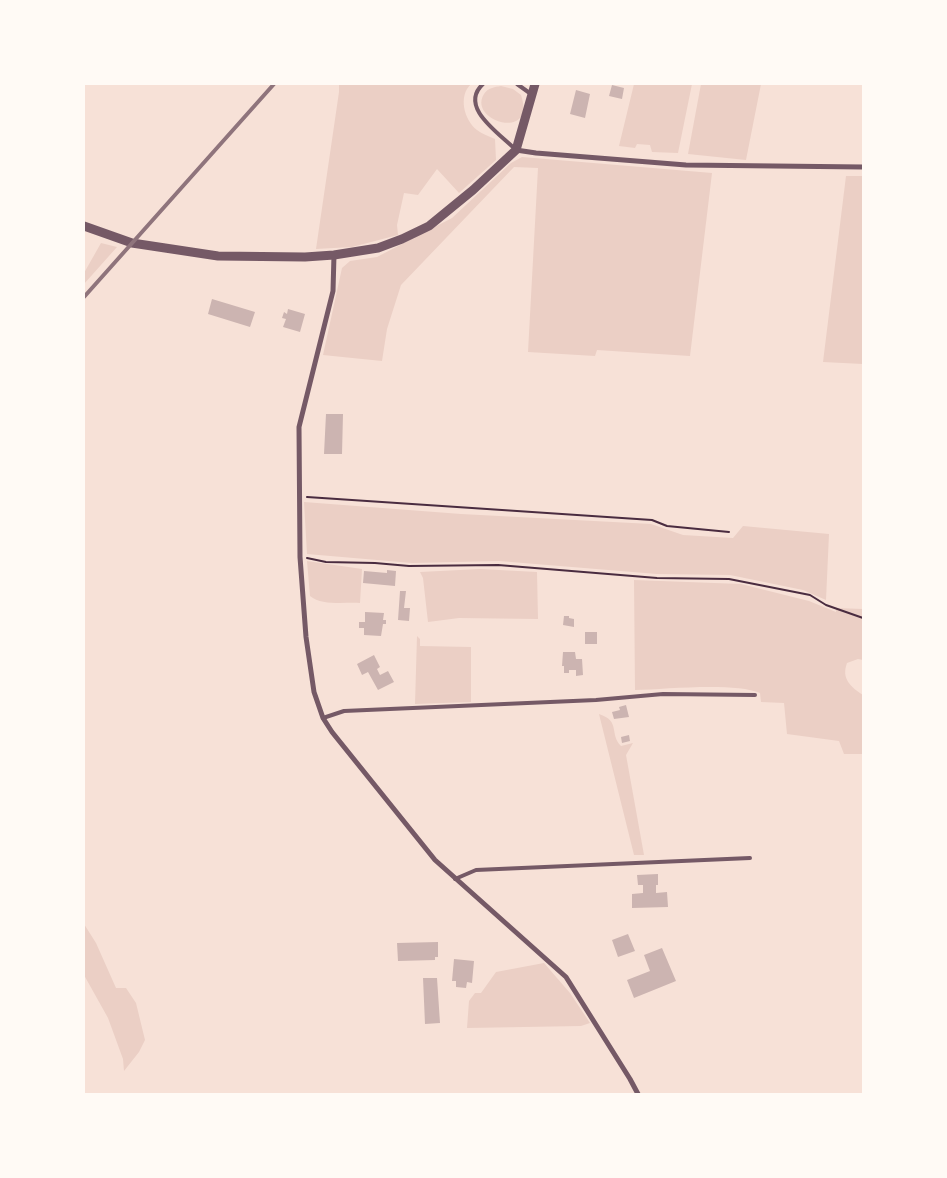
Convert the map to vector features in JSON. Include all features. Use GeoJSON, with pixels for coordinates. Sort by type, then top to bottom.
{"type":"FeatureCollection","features":[{"type":"Feature","properties":{"kind":"street"},"geometry":{"type":"LineString","coordinates":[[84,226],[132,242],[218,256],[305,257],[334,255],[378,248],[429,226],[473,190],[516,150],[535,84]]}},
{"type":"Feature","properties":{"kind":"street"},"geometry":{"type":"LineString","coordinates":[[516,150],[536,154],[686,165],[863,167]]}},
{"type":"Feature","properties":{"kind":"street"},"geometry":{"type":"LineString","coordinates":[[334,255],[333,291],[300,427],[300,557],[309,667],[314,692],[324,718],[332,732],[429,852],[455,879],[566,977],[638,1094]]}},
{"type":"Feature","properties":{"kind":"lane"},"geometry":{"type":"LineString","coordinates":[[483,84],[475,95],[477,110],[516,150]]}},
{"type":"Feature","properties":{"kind":"lane"},"geometry":{"type":"LineString","coordinates":[[517,84],[533,95]]}},
{"type":"Feature","properties":{"kind":"lane"},"geometry":{"type":"LineString","coordinates":[[324,718],[344,711],[596,700],[663,694],[755,695]]}},
{"type":"Feature","properties":{"kind":"lane"},"geometry":{"type":"LineString","coordinates":[[455,879],[476,870],[750,858]]}},
{"type":"Feature","properties":{"kind":"path"},"geometry":{"type":"LineString","coordinates":[[299,497],[652,520],[667,526],[728,532]]}},
{"type":"Feature","properties":{"kind":"path"},"geometry":{"type":"LineString","coordinates":[[300,557],[326,562],[409,566],[498,565],[657,578],[729,579],[810,595],[826,605],[863,618]]}},
{"type":"Feature","properties":{"kind":"shaded area"},"geometry":{"type":"Polygon","coordinates":[[[339,84],[471,84],[465,95],[464,108],[472,126],[483,134],[495,139],[496,160],[459,193],[437,169],[418,195],[404,193],[397,225],[398,235],[352,247],[316,249],[339,84]]]}},
{"type":"Feature","properties":{"kind":"shaded area"},"geometry":{"type":"Polygon","coordinates":[[[634,84],[692,84],[678,153],[652,152],[650,145],[637,144],[635,148],[619,146],[634,84]]]}},
{"type":"Feature","properties":{"kind":"shaded area"},"geometry":{"type":"Polygon","coordinates":[[[701,84],[761,84],[746,160],[688,154],[701,84]]]}},
{"type":"Feature","properties":{"kind":"shaded area"},"geometry":{"type":"Polygon","coordinates":[[[501,86],[513,89],[521,95],[523,110],[520,118],[512,122],[492,119],[485,112],[481,104],[487,90],[501,86]]]}},
{"type":"Feature","properties":{"kind":"shaded area"},"geometry":{"type":"Polygon","coordinates":[[[522,157],[712,173],[690,356],[597,350],[595,356],[528,352],[538,168],[514,167],[401,285],[387,329],[382,361],[323,355],[342,268],[350,261],[377,257],[452,218],[511,163],[522,157]]]}},
{"type":"Feature","properties":{"kind":"shaded area"},"geometry":{"type":"Polygon","coordinates":[[[846,176],[863,176],[863,364],[823,362],[846,176]]]}},
{"type":"Feature","properties":{"kind":"shaded area"},"geometry":{"type":"Polygon","coordinates":[[[101,243],[117,247],[84,284],[84,273],[101,243]]]}},
{"type":"Feature","properties":{"kind":"shaded area"},"geometry":{"type":"Polygon","coordinates":[[[304,502],[461,514],[651,524],[683,535],[733,538],[743,526],[829,534],[826,600],[803,590],[730,575],[657,574],[499,561],[412,563],[307,554],[304,502]]]}},
{"type":"Feature","properties":{"kind":"shaded area"},"geometry":{"type":"Polygon","coordinates":[[[307,561],[362,569],[360,603],[334,603],[321,601],[310,596],[307,561]]]}},
{"type":"Feature","properties":{"kind":"shaded area"},"geometry":{"type":"Polygon","coordinates":[[[480,569],[537,572],[538,619],[459,618],[428,622],[423,578],[420,572],[480,569]]]}},
{"type":"Feature","properties":{"kind":"shaded area"},"geometry":{"type":"Polygon","coordinates":[[[634,580],[741,584],[809,601],[836,612],[836,608],[863,609],[863,660],[858,659],[847,663],[845,674],[851,686],[863,695],[863,754],[844,754],[839,741],[787,734],[784,703],[761,702],[760,693],[718,687],[635,690],[634,580]]]}},
{"type":"Feature","properties":{"kind":"shaded area"},"geometry":{"type":"Polygon","coordinates":[[[417,636],[420,639],[420,646],[471,647],[471,702],[415,704],[417,636]]]}},
{"type":"Feature","properties":{"kind":"shaded area"},"geometry":{"type":"Polygon","coordinates":[[[599,714],[610,720],[621,746],[633,743],[626,755],[644,855],[634,855],[599,714]]]}},
{"type":"Feature","properties":{"kind":"shaded area"},"geometry":{"type":"Polygon","coordinates":[[[84,924],[96,943],[116,988],[126,988],[136,1003],[145,1040],[139,1052],[124,1071],[123,1059],[108,1018],[84,975],[84,924]]]}},
{"type":"Feature","properties":{"kind":"shaded area"},"geometry":{"type":"Polygon","coordinates":[[[544,963],[570,993],[590,1023],[581,1026],[467,1028],[469,1001],[475,993],[481,993],[496,972],[544,963]]]}},
{"type":"Feature","properties":{"kind":"building"},"geometry":{"type":"Polygon","coordinates":[[[612,85],[624,88],[622,99],[609,96],[612,85]]]}},
{"type":"Feature","properties":{"kind":"building"},"geometry":{"type":"Polygon","coordinates":[[[576,90],[590,94],[585,118],[570,114],[576,90]]]}},
{"type":"Feature","properties":{"kind":"building"},"geometry":{"type":"Polygon","coordinates":[[[212,299],[255,312],[250,327],[208,314],[212,299]]]}},
{"type":"Feature","properties":{"kind":"building"},"geometry":{"type":"Polygon","coordinates":[[[288,309],[305,314],[300,332],[283,327],[286,319],[282,318],[284,312],[287,314],[288,309]]]}},
{"type":"Feature","properties":{"kind":"building"},"geometry":{"type":"Polygon","coordinates":[[[326,414],[343,414],[342,454],[324,454],[326,414]]]}},
{"type":"Feature","properties":{"kind":"building"},"geometry":{"type":"Polygon","coordinates":[[[387,570],[396,571],[395,586],[363,583],[364,571],[387,573],[387,570]]]}},
{"type":"Feature","properties":{"kind":"building"},"geometry":{"type":"Polygon","coordinates":[[[400,591],[406,591],[404,608],[410,608],[409,621],[398,620],[400,591]]]}},
{"type":"Feature","properties":{"kind":"building"},"geometry":{"type":"Polygon","coordinates":[[[365,612],[384,613],[383,620],[386,620],[386,624],[383,624],[381,636],[364,635],[364,628],[359,628],[359,622],[365,622],[365,612]]]}},
{"type":"Feature","properties":{"kind":"building"},"geometry":{"type":"Polygon","coordinates":[[[564,616],[574,619],[574,627],[563,625],[564,616]]]}},
{"type":"Feature","properties":{"kind":"building"},"geometry":{"type":"Polygon","coordinates":[[[585,632],[597,632],[597,644],[585,644],[585,632]]]}},
{"type":"Feature","properties":{"kind":"building"},"geometry":{"type":"Polygon","coordinates":[[[563,652],[575,652],[576,659],[582,659],[583,675],[576,676],[576,670],[569,670],[569,673],[564,673],[564,666],[562,666],[563,652]]]}},
{"type":"Feature","properties":{"kind":"building"},"geometry":{"type":"Polygon","coordinates":[[[374,655],[380,667],[377,669],[380,675],[388,671],[394,682],[378,690],[368,672],[362,675],[357,664],[374,655]]]}},
{"type":"Feature","properties":{"kind":"building"},"geometry":{"type":"Polygon","coordinates":[[[626,705],[629,717],[614,719],[612,712],[620,710],[619,707],[626,705]]]}},
{"type":"Feature","properties":{"kind":"building"},"geometry":{"type":"Polygon","coordinates":[[[629,735],[630,741],[622,743],[621,737],[629,735]]]}},
{"type":"Feature","properties":{"kind":"building"},"geometry":{"type":"Polygon","coordinates":[[[658,874],[656,893],[667,892],[668,907],[632,908],[632,894],[643,893],[643,885],[638,885],[637,875],[658,874]]]}},
{"type":"Feature","properties":{"kind":"building"},"geometry":{"type":"Polygon","coordinates":[[[628,934],[635,951],[618,957],[612,940],[628,934]]]}},
{"type":"Feature","properties":{"kind":"building"},"geometry":{"type":"Polygon","coordinates":[[[438,942],[438,957],[435,957],[435,960],[398,961],[397,943],[438,942]]]}},
{"type":"Feature","properties":{"kind":"building"},"geometry":{"type":"Polygon","coordinates":[[[662,948],[676,981],[634,998],[627,980],[650,971],[644,955],[662,948]]]}},
{"type":"Feature","properties":{"kind":"building"},"geometry":{"type":"Polygon","coordinates":[[[454,959],[474,961],[472,983],[467,982],[466,988],[456,987],[456,981],[452,981],[454,959]]]}},
{"type":"Feature","properties":{"kind":"building"},"geometry":{"type":"Polygon","coordinates":[[[423,978],[437,978],[440,1023],[425,1024],[423,978]]]}},
{"type":"Feature","properties":{"kind":"railway"},"geometry":{"type":"LineString","coordinates":[[84,297],[274,84]]}}]}
